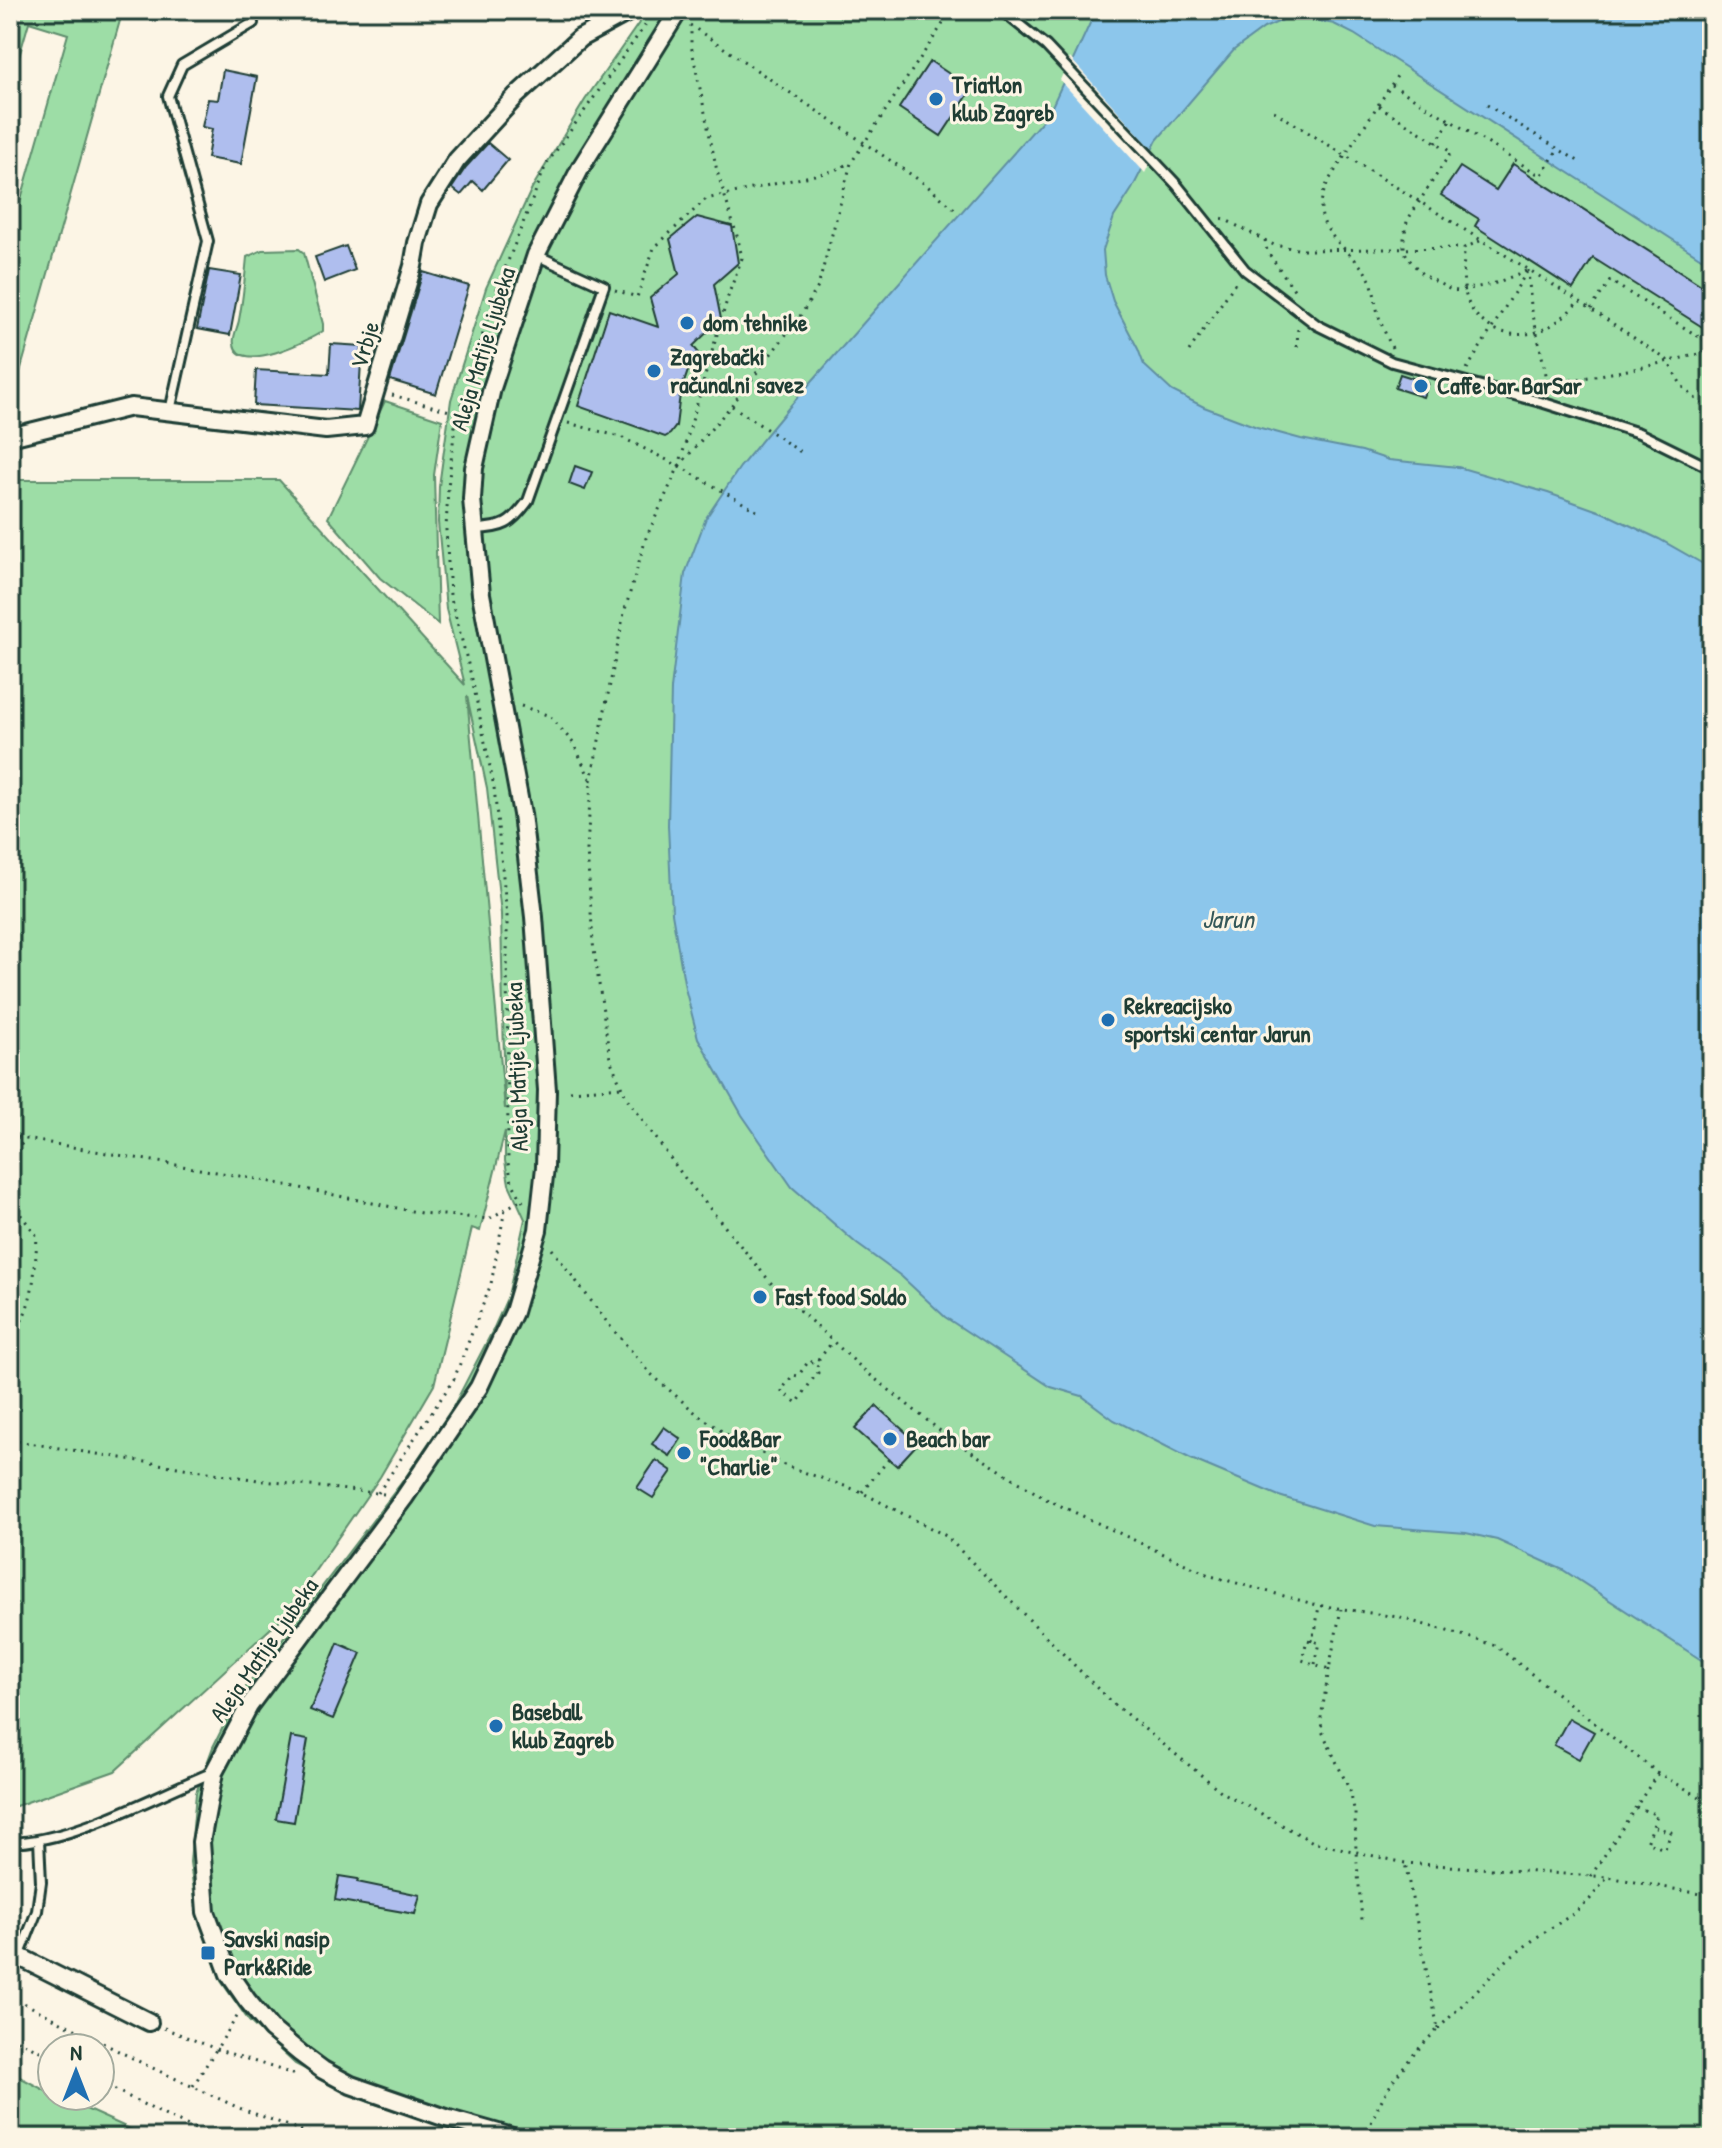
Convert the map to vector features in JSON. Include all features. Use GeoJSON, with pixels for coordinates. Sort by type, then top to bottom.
{"type":"FeatureCollection","features":[{"type":"Feature","properties":{"kind":"street","name":"Vrbje"},"geometry":{"type":"LineString","coordinates":[[10,437],[131,407],[326,430],[365,426],[429,204],[457,160],[516,96],[580,38],[632,10]]}},
{"type":"Feature","properties":{"kind":"street","name":"Aleja Matije Ljubeka"},"geometry":{"type":"LineString","coordinates":[[516,2138],[449,2119],[351,2085],[323,2070],[271,2029],[229,1974],[206,1912],[201,1842],[214,1772],[249,1706],[404,1498],[479,1387],[514,1312],[538,1230],[545,1167],[547,1090],[533,902],[522,814],[481,594],[472,499],[474,468],[492,388],[536,255],[581,167],[678,12]]}},
{"type":"Feature","properties":{"kind":"street"},"geometry":{"type":"LineString","coordinates":[[14,1954],[149,2022]]}},
{"type":"Feature","properties":{"kind":"lane"},"geometry":{"type":"LineString","coordinates":[[1001,10],[1046,46],[1177,185],[1245,270],[1317,325],[1392,362],[1544,403],[1639,433],[1712,469]]}},
{"type":"Feature","properties":{"kind":"lane"},"geometry":{"type":"LineString","coordinates":[[170,412],[208,241],[168,96],[182,65],[253,23]]}},
{"type":"Feature","properties":{"kind":"lane"},"geometry":{"type":"LineString","coordinates":[[474,529],[494,529],[513,521],[528,501],[604,286],[536,255]]}},
{"type":"Feature","properties":{"kind":"lane"},"geometry":{"type":"LineString","coordinates":[[10,1843],[69,1833],[214,1772]]}},
{"type":"Feature","properties":{"kind":"lane"},"geometry":{"type":"LineString","coordinates":[[14,1954],[37,1911],[41,1882],[39,1840]]}},
{"type":"Feature","properties":{"kind":"path"},"geometry":{"type":"LineString","coordinates":[[656,10],[546,165],[495,294],[455,426],[448,487],[446,530],[450,595],[473,683],[494,787],[507,916],[508,1163],[512,1182],[538,1230],[610,1326],[651,1374],[697,1414],[726,1434],[786,1466],[862,1492],[946,1536],[1109,1700],[1222,1792],[1313,1842],[1405,1863],[1608,1877],[1712,1896]]}},
{"type":"Feature","properties":{"kind":"path"},"geometry":{"type":"LineString","coordinates":[[679,466],[731,406],[801,315],[818,287],[851,163],[952,10]]}},
{"type":"Feature","properties":{"kind":"path"},"geometry":{"type":"LineString","coordinates":[[678,12],[690,25],[925,184],[958,212]]}},
{"type":"Feature","properties":{"kind":"path"},"geometry":{"type":"LineString","coordinates":[[690,25],[691,45],[724,195],[742,258],[679,466],[646,538],[624,613],[591,781],[587,850],[593,943],[610,1059],[626,1097],[684,1177],[776,1289],[864,1370],[948,1437],[1044,1498],[1211,1576],[1319,1605],[1397,1617],[1496,1646],[1658,1773],[1712,1804]]}},
{"type":"Feature","properties":{"kind":"path"},"geometry":{"type":"LineString","coordinates":[[1383,346],[1394,351],[1378,316],[1371,283],[1326,227],[1322,206],[1326,187],[1397,76]]}},
{"type":"Feature","properties":{"kind":"path"},"geometry":{"type":"LineString","coordinates":[[1392,85],[1451,119],[1540,179],[1558,149]]}},
{"type":"Feature","properties":{"kind":"path"},"geometry":{"type":"LineString","coordinates":[[1487,105],[1578,161]]}},
{"type":"Feature","properties":{"kind":"path"},"geometry":{"type":"LineString","coordinates":[[1379,106],[1451,152],[1405,227],[1404,250],[1415,268],[1451,290],[1465,291],[1528,270]]}},
{"type":"Feature","properties":{"kind":"path"},"geometry":{"type":"LineString","coordinates":[[1274,111],[1579,301],[1667,360],[1682,386],[1712,414]]}},
{"type":"Feature","properties":{"kind":"path"},"geometry":{"type":"LineString","coordinates":[[1436,143],[1451,119]]}},
{"type":"Feature","properties":{"kind":"path"},"geometry":{"type":"LineString","coordinates":[[604,286],[637,297],[654,248],[706,199],[833,171],[851,163]]}},
{"type":"Feature","properties":{"kind":"path"},"geometry":{"type":"LineString","coordinates":[[1221,217],[1274,245],[1303,250],[1464,248],[1480,241]]}},
{"type":"Feature","properties":{"kind":"path"},"geometry":{"type":"LineString","coordinates":[[1265,240],[1267,251],[1296,292]]}},
{"type":"Feature","properties":{"kind":"path"},"geometry":{"type":"LineString","coordinates":[[1464,248],[1465,291],[1476,316],[1492,329],[1524,335],[1537,332],[1563,318],[1579,301]]}},
{"type":"Feature","properties":{"kind":"path"},"geometry":{"type":"LineString","coordinates":[[1189,351],[1245,270]]}},
{"type":"Feature","properties":{"kind":"path"},"geometry":{"type":"LineString","coordinates":[[1465,372],[1528,270]]}},
{"type":"Feature","properties":{"kind":"path"},"geometry":{"type":"LineString","coordinates":[[1528,270],[1531,306],[1549,391],[1567,381],[1644,367],[1712,348]]}},
{"type":"Feature","properties":{"kind":"path"},"geometry":{"type":"LineString","coordinates":[[1591,309],[1610,281],[1712,348]]}},
{"type":"Feature","properties":{"kind":"path"},"geometry":{"type":"LineString","coordinates":[[376,391],[459,414]]}},
{"type":"Feature","properties":{"kind":"path"},"geometry":{"type":"LineString","coordinates":[[731,406],[805,455]]}},
{"type":"Feature","properties":{"kind":"path"},"geometry":{"type":"LineString","coordinates":[[557,420],[621,437],[762,514]]}},
{"type":"Feature","properties":{"kind":"path"},"geometry":{"type":"LineString","coordinates":[[503,706],[524,706],[550,716],[574,744],[591,781]]}},
{"type":"Feature","properties":{"kind":"path"},"geometry":{"type":"LineString","coordinates":[[570,1091],[622,1087]]}},
{"type":"Feature","properties":{"kind":"path"},"geometry":{"type":"LineString","coordinates":[[10,1135],[257,1179],[421,1213],[489,1219],[522,1199]]}},
{"type":"Feature","properties":{"kind":"path"},"geometry":{"type":"LineString","coordinates":[[10,1157],[26,1139]]}},
{"type":"Feature","properties":{"kind":"path"},"geometry":{"type":"LineString","coordinates":[[10,1193],[37,1236],[34,1286],[19,1328],[10,1339]]}},
{"type":"Feature","properties":{"kind":"path"},"geometry":{"type":"LineString","coordinates":[[10,1440],[264,1481],[378,1493],[454,1379],[491,1284],[505,1209]]}},
{"type":"Feature","properties":{"kind":"path"},"geometry":{"type":"LineString","coordinates":[[819,1359],[808,1362],[781,1391],[797,1403],[818,1373],[816,1367],[819,1359],[833,1341]]}},
{"type":"Feature","properties":{"kind":"path"},"geometry":{"type":"LineString","coordinates":[[862,1492],[889,1459]]}},
{"type":"Feature","properties":{"kind":"path"},"geometry":{"type":"LineString","coordinates":[[1311,1641],[1319,1605]]}},
{"type":"Feature","properties":{"kind":"path"},"geometry":{"type":"LineString","coordinates":[[1341,1609],[1321,1718],[1322,1731],[1350,1791],[1355,1813],[1362,1920]]}},
{"type":"Feature","properties":{"kind":"path"},"geometry":{"type":"LineString","coordinates":[[1315,1664],[1320,1643],[1307,1640],[1302,1660],[1329,1669]]}},
{"type":"Feature","properties":{"kind":"path"},"geometry":{"type":"LineString","coordinates":[[1591,1876],[1658,1773]]}},
{"type":"Feature","properties":{"kind":"path"},"geometry":{"type":"LineString","coordinates":[[1636,1807],[1657,1815],[1652,1826],[1647,1843],[1665,1849],[1671,1832],[1652,1826]]}},
{"type":"Feature","properties":{"kind":"path"},"geometry":{"type":"LineString","coordinates":[[1405,1863],[1438,2029]]}},
{"type":"Feature","properties":{"kind":"path"},"geometry":{"type":"LineString","coordinates":[[1366,2138],[1372,2119],[1415,2051],[1506,1961],[1573,1914],[1608,1877]]}},
{"type":"Feature","properties":{"kind":"path"},"geometry":{"type":"LineString","coordinates":[[10,1996],[118,2052],[239,2108],[322,2138]]}},
{"type":"Feature","properties":{"kind":"path"},"geometry":{"type":"LineString","coordinates":[[193,2086],[247,2000]]}},
{"type":"Feature","properties":{"kind":"path"},"geometry":{"type":"LineString","coordinates":[[149,2022],[275,2070],[310,2079]]}},
{"type":"Feature","properties":{"kind":"path"},"geometry":{"type":"LineString","coordinates":[[10,2036],[36,2049]]}},
{"type":"Feature","properties":{"kind":"path"},"geometry":{"type":"LineString","coordinates":[[116,2090],[216,2138]]}},
{"type":"Feature","properties":{"kind":"green space"},"geometry":{"type":"Polygon","coordinates":[[[10,10],[123,10],[10,407],[10,238],[68,34],[29,22],[10,88],[10,10]]]}},
{"type":"Feature","properties":{"kind":"green space","name":"Rekreacijsko sportski centar Jarun"},"geometry":{"type":"Polygon","coordinates":[[[648,10],[1712,10],[1712,2138],[490,2138],[369,2102],[295,2064],[249,2021],[221,1981],[197,1915],[190,1862],[196,1793],[213,1747],[238,1697],[405,1478],[453,1407],[493,1330],[508,1296],[525,1219],[509,1184],[505,1131],[480,1231],[472,1228],[434,1385],[380,1477],[283,1617],[115,1771],[10,1808],[10,480],[279,480],[465,685],[446,609],[438,522],[439,486],[451,400],[486,288],[532,188],[585,100],[648,10]],[[467,696],[505,1109],[501,914],[487,788],[467,696]]]}},
{"type":"Feature","properties":{"kind":"green space"},"geometry":{"type":"Polygon","coordinates":[[[299,249],[304,253],[323,331],[261,356],[239,353],[234,338],[247,257],[262,250],[299,249]]]}},
{"type":"Feature","properties":{"kind":"green space"},"geometry":{"type":"Polygon","coordinates":[[[385,401],[442,420],[434,475],[438,624],[380,578],[328,518],[385,401]]]}},
{"type":"Feature","properties":{"kind":"green space"},"geometry":{"type":"Polygon","coordinates":[[[10,2072],[36,2086],[36,2112],[92,2112],[150,2138],[10,2138],[10,2072]]]}},
{"type":"Feature","properties":{"kind":"water","name":"Jarun"},"geometry":{"type":"Polygon","coordinates":[[[1096,10],[1712,10],[1712,265],[1354,34],[1334,24],[1305,18],[1283,20],[1264,28],[1234,50],[1157,140],[1114,217],[1103,250],[1105,275],[1113,301],[1144,365],[1172,391],[1257,427],[1301,439],[1362,451],[1389,460],[1458,467],[1548,493],[1604,513],[1712,569],[1712,1667],[1563,1570],[1497,1540],[1466,1533],[1375,1526],[1279,1496],[1191,1459],[1114,1420],[1082,1396],[1051,1387],[945,1317],[901,1276],[857,1244],[792,1187],[742,1115],[698,1038],[685,988],[672,913],[668,825],[671,689],[685,574],[706,518],[740,467],[791,405],[1049,113],[1096,10]]]}},
{"type":"Feature","properties":{"kind":"pier"},"geometry":{"type":"Polygon","coordinates":[[[1070,58],[1155,152],[1145,173],[1060,80],[1070,58]]]}},
{"type":"Feature","properties":{"kind":"building","name":"Triatlon klub Zagreb"},"geometry":{"type":"Polygon","coordinates":[[[930,61],[972,89],[941,136],[899,108],[930,61]]]}},
{"type":"Feature","properties":{"kind":"building"},"geometry":{"type":"Polygon","coordinates":[[[223,70],[257,77],[241,164],[207,158],[212,129],[202,127],[208,99],[218,100],[223,70]]]}},
{"type":"Feature","properties":{"kind":"building"},"geometry":{"type":"Polygon","coordinates":[[[488,143],[508,160],[483,190],[473,181],[461,195],[452,188],[488,143]]]}},
{"type":"Feature","properties":{"kind":"building"},"geometry":{"type":"Polygon","coordinates":[[[1513,164],[1712,292],[1712,333],[1593,258],[1573,289],[1475,226],[1479,219],[1441,195],[1460,167],[1496,190],[1513,164]]]}},
{"type":"Feature","properties":{"kind":"building","name":"dom tehnike"},"geometry":{"type":"Polygon","coordinates":[[[697,217],[732,226],[738,263],[714,284],[721,319],[693,346],[698,352],[695,367],[688,371],[680,394],[676,426],[665,437],[578,406],[609,310],[658,327],[650,298],[679,274],[670,239],[697,217]]]}},
{"type":"Feature","properties":{"kind":"building"},"geometry":{"type":"Polygon","coordinates":[[[346,246],[355,270],[324,282],[315,257],[346,246]]]}},
{"type":"Feature","properties":{"kind":"building"},"geometry":{"type":"Polygon","coordinates":[[[209,270],[241,275],[230,335],[197,329],[209,270]]]}},
{"type":"Feature","properties":{"kind":"building"},"geometry":{"type":"Polygon","coordinates":[[[423,272],[469,286],[436,394],[390,380],[423,272]]]}},
{"type":"Feature","properties":{"kind":"building"},"geometry":{"type":"Polygon","coordinates":[[[331,344],[362,346],[358,411],[254,405],[256,370],[329,374],[331,344]]]}},
{"type":"Feature","properties":{"kind":"building"},"geometry":{"type":"Polygon","coordinates":[[[1400,374],[1428,383],[1423,397],[1395,388],[1400,374]]]}},
{"type":"Feature","properties":{"kind":"building"},"geometry":{"type":"Polygon","coordinates":[[[575,466],[592,472],[585,490],[569,484],[575,466]]]}},
{"type":"Feature","properties":{"kind":"building","name":"Beach bar"},"geometry":{"type":"Polygon","coordinates":[[[876,1406],[918,1443],[897,1466],[855,1429],[876,1406]]]}},
{"type":"Feature","properties":{"kind":"building"},"geometry":{"type":"Polygon","coordinates":[[[664,1427],[681,1439],[670,1456],[652,1444],[664,1427]]]}},
{"type":"Feature","properties":{"kind":"building"},"geometry":{"type":"Polygon","coordinates":[[[656,1460],[672,1471],[653,1498],[637,1488],[656,1460]]]}},
{"type":"Feature","properties":{"kind":"building"},"geometry":{"type":"Polygon","coordinates":[[[338,1643],[361,1653],[333,1719],[310,1710],[338,1643]]]}},
{"type":"Feature","properties":{"kind":"building"},"geometry":{"type":"Polygon","coordinates":[[[1569,1718],[1594,1732],[1579,1759],[1554,1745],[1569,1718]]]}},
{"type":"Feature","properties":{"kind":"building"},"geometry":{"type":"Polygon","coordinates":[[[291,1737],[308,1740],[294,1822],[276,1819],[291,1737]]]}},
{"type":"Feature","properties":{"kind":"building"},"geometry":{"type":"Polygon","coordinates":[[[339,1876],[420,1895],[415,1914],[335,1900],[339,1876]]]}},
{"type":"Feature","properties":{"kind":"place","name":"Triatlon klub Zagreb"},"geometry":{"type":"Point","coordinates":[936,99]}},
{"type":"Feature","properties":{"kind":"place","name":"dom tehnike"},"geometry":{"type":"Point","coordinates":[687,323]}},
{"type":"Feature","properties":{"kind":"place","name":"Zagrebački računalni savez"},"geometry":{"type":"Point","coordinates":[654,371]}},
{"type":"Feature","properties":{"kind":"place","name":"Caffe bar BarSar"},"geometry":{"type":"Point","coordinates":[1421,386]}},
{"type":"Feature","properties":{"kind":"place","name":"Rekreacijsko sportski centar Jarun"},"geometry":{"type":"Point","coordinates":[1108,1020]}},
{"type":"Feature","properties":{"kind":"place","name":"Fast food Soldo"},"geometry":{"type":"Point","coordinates":[760,1297]}},
{"type":"Feature","properties":{"kind":"place","name":"Beach bar"},"geometry":{"type":"Point","coordinates":[890,1439]}},
{"type":"Feature","properties":{"kind":"place","name":"Food&Bar \"Charlie\""},"geometry":{"type":"Point","coordinates":[684,1453]}},
{"type":"Feature","properties":{"kind":"place","name":"Baseball klub Zagreb"},"geometry":{"type":"Point","coordinates":[496,1726]}},
{"type":"Feature","properties":{"kind":"place","name":"Savski nasip Park&Ride"},"geometry":{"type":"Point","coordinates":[208,1953]}}]}
